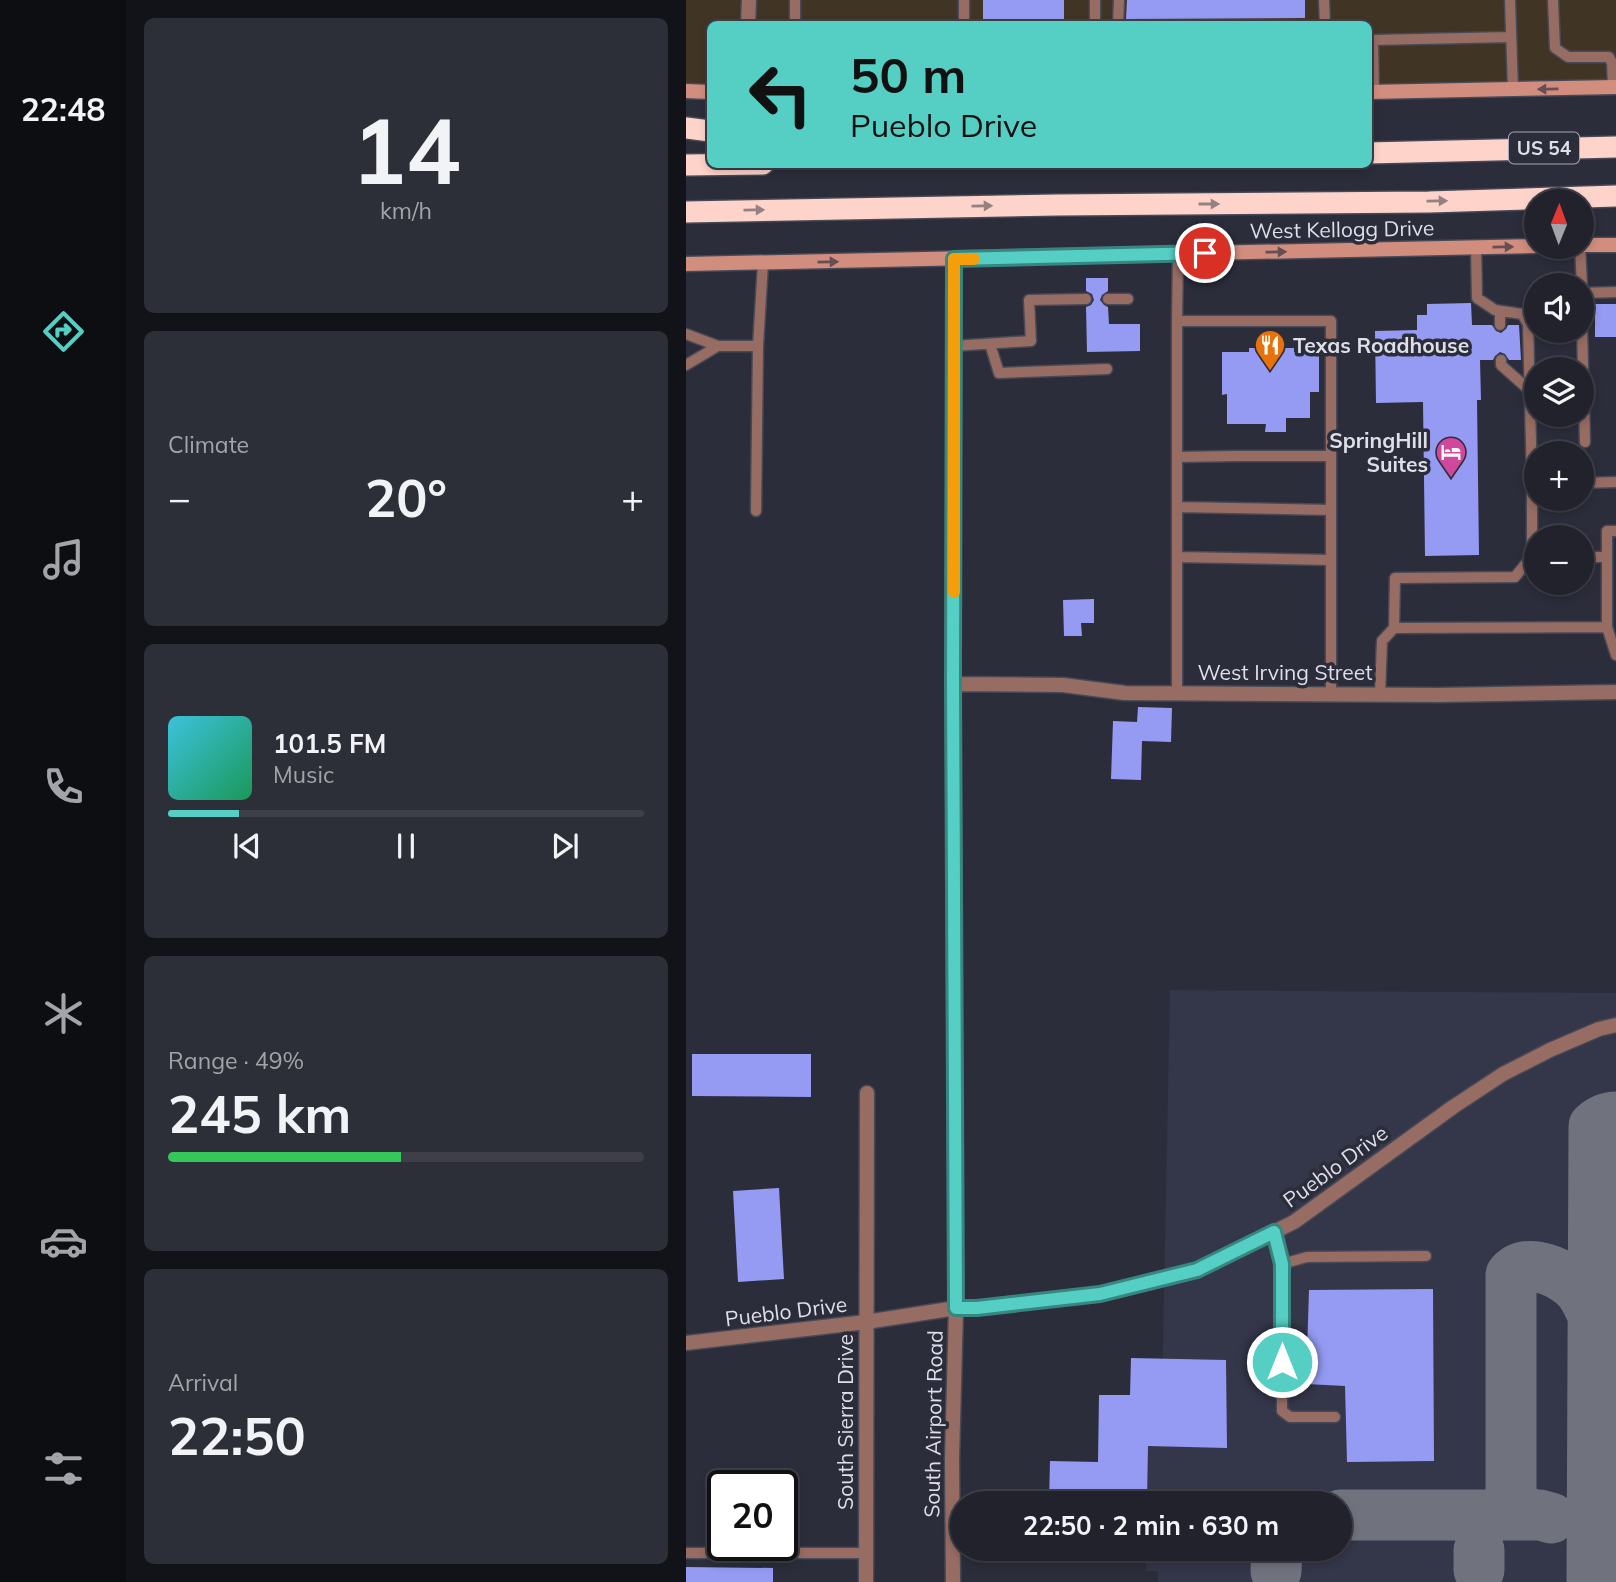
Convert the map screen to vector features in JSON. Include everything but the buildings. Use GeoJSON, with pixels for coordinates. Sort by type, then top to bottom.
{"type":"FeatureCollection","features":[{"type":"Feature","properties":{"kind":"highway"},"geometry":{"type":"LineString","coordinates":[[686,128],[707,131]]}},
{"type":"Feature","properties":{"kind":"highway","name":"US 54"},"geometry":{"type":"LineString","coordinates":[[1372,153],[1616,146]]}},
{"type":"Feature","properties":{"kind":"highway"},"geometry":{"type":"LineString","coordinates":[[686,165],[707,165]]}},
{"type":"Feature","properties":{"kind":"highway"},"geometry":{"type":"LineString","coordinates":[[686,212],[1429,202],[1616,196]]}},
{"type":"Feature","properties":{"kind":"main road"},"geometry":{"type":"LineString","coordinates":[[1372,92],[1614,87]]}},
{"type":"Feature","properties":{"kind":"main road"},"geometry":{"type":"LineString","coordinates":[[686,91],[707,92]]}},
{"type":"Feature","properties":{"kind":"main road"},"geometry":{"type":"LineString","coordinates":[[1594,246],[1616,245]]}},
{"type":"Feature","properties":{"kind":"main road","name":"West Kellogg Drive"},"geometry":{"type":"LineString","coordinates":[[686,264],[1524,246]]}},
{"type":"Feature","properties":{"kind":"street"},"geometry":{"type":"LineString","coordinates":[[748,21],[749,0]]}},
{"type":"Feature","properties":{"kind":"street","name":"South Airport Road"},"geometry":{"type":"LineString","coordinates":[[953,1582],[952,1459],[956,1308],[954,259]]}},
{"type":"Feature","properties":{"kind":"street","name":"West Irving Street"},"geometry":{"type":"LineString","coordinates":[[953,684],[1063,685],[1125,693],[1438,695],[1616,692]]}},
{"type":"Feature","properties":{"kind":"street","name":"Pueblo Drive"},"geometry":{"type":"LineString","coordinates":[[686,1343],[866,1322],[956,1308],[1100,1294],[1197,1270],[1294,1222],[1503,1074],[1550,1050],[1599,1029],[1616,1025]]}},
{"type":"Feature","properties":{"kind":"street","name":"South Sierra Drive"},"geometry":{"type":"LineString","coordinates":[[866,1582],[867,1093]]}},
{"type":"Feature","properties":{"kind":"lane"},"geometry":{"type":"LineString","coordinates":[[794,0],[795,21]]}},
{"type":"Feature","properties":{"kind":"lane"},"geometry":{"type":"LineString","coordinates":[[964,0],[964,21]]}},
{"type":"Feature","properties":{"kind":"lane"},"geometry":{"type":"LineString","coordinates":[[1094,21],[1095,0]]}},
{"type":"Feature","properties":{"kind":"lane"},"geometry":{"type":"LineString","coordinates":[[1118,0],[1118,21]]}},
{"type":"Feature","properties":{"kind":"lane"},"geometry":{"type":"LineString","coordinates":[[1324,0],[1325,21]]}},
{"type":"Feature","properties":{"kind":"lane"},"geometry":{"type":"LineString","coordinates":[[1510,0],[1513,89]]}},
{"type":"Feature","properties":{"kind":"lane"},"geometry":{"type":"LineString","coordinates":[[1553,0],[1555,48],[1567,57],[1609,57],[1614,87]]}},
{"type":"Feature","properties":{"kind":"lane"},"geometry":{"type":"LineString","coordinates":[[1372,40],[1511,37]]}},
{"type":"Feature","properties":{"kind":"lane"},"geometry":{"type":"LineString","coordinates":[[1476,247],[1477,298],[1495,310],[1522,314],[1528,324],[1528,357]]}},
{"type":"Feature","properties":{"kind":"lane"},"geometry":{"type":"LineString","coordinates":[[1177,693],[1178,254]]}},
{"type":"Feature","properties":{"kind":"lane"},"geometry":{"type":"LineString","coordinates":[[756,511],[758,346],[763,263]]}},
{"type":"Feature","properties":{"kind":"lane"},"geometry":{"type":"LineString","coordinates":[[1594,293],[1616,292]]}},
{"type":"Feature","properties":{"kind":"lane"},"geometry":{"type":"LineString","coordinates":[[953,346],[1031,341],[1029,300],[1086,299]]}},
{"type":"Feature","properties":{"kind":"lane"},"geometry":{"type":"LineString","coordinates":[[1108,299],[1128,299]]}},
{"type":"Feature","properties":{"kind":"lane"},"geometry":{"type":"LineString","coordinates":[[1500,311],[1500,325]]}},
{"type":"Feature","properties":{"kind":"lane"},"geometry":{"type":"LineString","coordinates":[[1177,320],[1331,321],[1331,693]]}},
{"type":"Feature","properties":{"kind":"lane"},"geometry":{"type":"LineString","coordinates":[[686,334],[718,346],[758,346]]}},
{"type":"Feature","properties":{"kind":"lane"},"geometry":{"type":"LineString","coordinates":[[1582,343],[1585,441]]}},
{"type":"Feature","properties":{"kind":"lane"},"geometry":{"type":"LineString","coordinates":[[990,344],[999,373],[1107,369]]}},
{"type":"Feature","properties":{"kind":"lane"},"geometry":{"type":"LineString","coordinates":[[686,365],[718,346]]}},
{"type":"Feature","properties":{"kind":"lane"},"geometry":{"type":"LineString","coordinates":[[1500,360],[1501,365],[1524,386]]}},
{"type":"Feature","properties":{"kind":"lane"},"geometry":{"type":"LineString","coordinates":[[1177,457],[1331,456]]}},
{"type":"Feature","properties":{"kind":"lane"},"geometry":{"type":"LineString","coordinates":[[1594,483],[1616,482]]}},
{"type":"Feature","properties":{"kind":"lane"},"geometry":{"type":"LineString","coordinates":[[1177,507],[1331,510]]}},
{"type":"Feature","properties":{"kind":"lane"},"geometry":{"type":"LineString","coordinates":[[1616,531],[1607,531],[1606,557],[1607,627],[1616,655]]}},
{"type":"Feature","properties":{"kind":"lane"},"geometry":{"type":"LineString","coordinates":[[1177,557],[1331,560]]}},
{"type":"Feature","properties":{"kind":"lane"},"geometry":{"type":"LineString","coordinates":[[1594,557],[1606,557]]}},
{"type":"Feature","properties":{"kind":"lane"},"geometry":{"type":"LineString","coordinates":[[1380,694],[1382,641],[1394,628],[1395,578],[1515,577],[1524,567]]}},
{"type":"Feature","properties":{"kind":"lane"},"geometry":{"type":"LineString","coordinates":[[1394,628],[1607,627]]}},
{"type":"Feature","properties":{"kind":"lane"},"geometry":{"type":"LineString","coordinates":[[1274,1232],[1282,1264],[1282,1411],[1290,1417],[1335,1417]]}},
{"type":"Feature","properties":{"kind":"lane"},"geometry":{"type":"LineString","coordinates":[[1282,1264],[1307,1257],[1426,1256]]}},
{"type":"Feature","properties":{"kind":"lane"},"geometry":{"type":"LineString","coordinates":[[686,1553],[866,1553]]}},
{"type":"Feature","properties":{"kind":"shaded area"},"geometry":{"type":"Polygon","coordinates":[[[686,0],[1616,0],[1616,85],[1372,90],[1372,21],[707,21],[707,92],[686,90],[686,0]]]}},
{"type":"Feature","properties":{"kind":"shaded area"},"geometry":{"type":"Polygon","coordinates":[[[1170,990],[1616,993],[1616,1582],[1158,1582],[1158,1571],[1146,1571],[1146,1561],[1352,1561],[1352,1491],[1147,1491],[1148,1446],[1161,1446],[1170,990]]]}},
{"type":"Feature","properties":{"kind":"taxiway"},"geometry":{"type":"LineString","coordinates":[[1592,1582],[1594,1126],[1604,1119],[1616,1117]]}},
{"type":"Feature","properties":{"kind":"taxiway"},"geometry":{"type":"LineString","coordinates":[[1533,1515],[1519,1509],[1511,1497],[1511,1275],[1518,1269],[1527,1267],[1556,1273],[1579,1290],[1593,1315]]}},
{"type":"Feature","properties":{"kind":"taxiway"},"geometry":{"type":"LineString","coordinates":[[1352,1515],[1540,1515],[1551,1518]]}},
{"type":"Feature","properties":{"kind":"taxiway"},"geometry":{"type":"LineString","coordinates":[[1479,1550],[1479,1570]]}},
{"type":"Feature","properties":{"kind":"taxiway"},"geometry":{"type":"LineString","coordinates":[[1276,1561],[1276,1571]]}},
{"type":"Feature","properties":{"kind":"slow traffic"},"geometry":{"type":"LineString","coordinates":[[954,592],[954,259],[974,259]]}},
{"type":"Feature","properties":{"kind":"place","name":"Texas Roadhouse"},"geometry":{"type":"Point","coordinates":[1270,372]}},
{"type":"Feature","properties":{"kind":"place","name":"SpringHill Suites"},"geometry":{"type":"Point","coordinates":[1451,479]}},
{"type":"Feature","properties":{"kind":"route"},"geometry":{"type":"LineString","coordinates":[[1205,253],[954,259],[956,1308],[1100,1294],[1197,1270],[1274,1232],[1282,1264],[1282,1362]]}}]}
